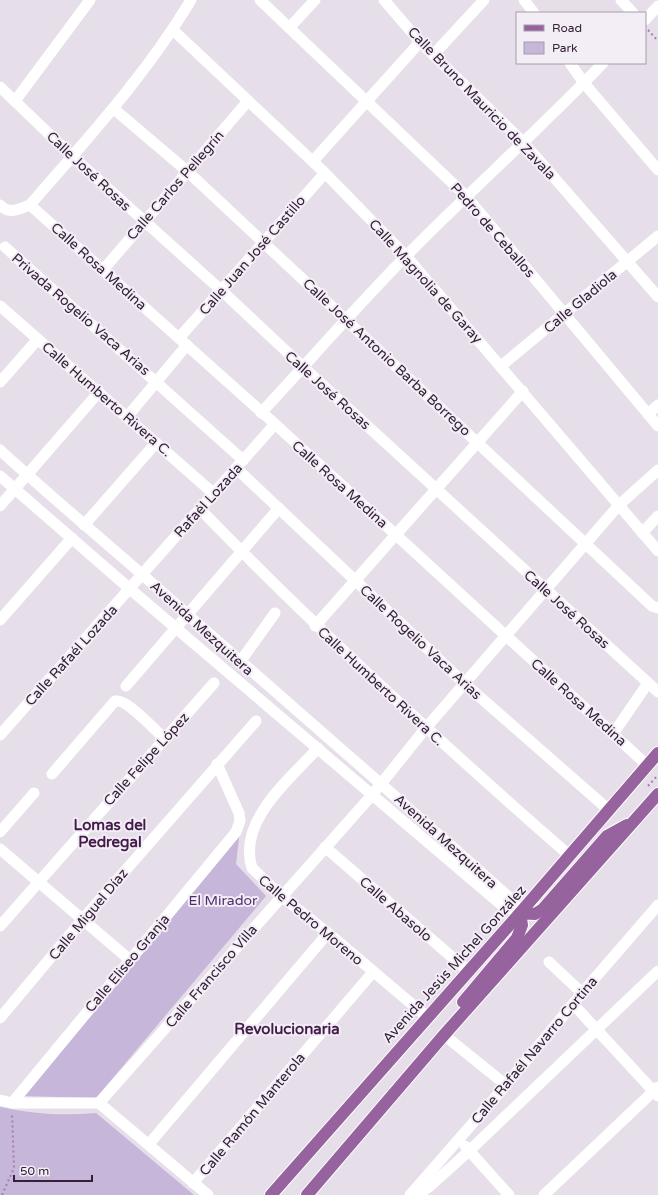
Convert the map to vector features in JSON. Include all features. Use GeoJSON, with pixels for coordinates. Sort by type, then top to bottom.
{"type":"FeatureCollection","features":[{"type":"Feature","properties":{"kind":"main road","name":"Avenida Jesús Michel González"},"geometry":{"type":"LineString","coordinates":[[271,1195],[468,970],[610,811],[658,753]]}},
{"type":"Feature","properties":{"kind":"main road"},"geometry":{"type":"LineString","coordinates":[[307,1195],[444,1035],[658,794]]}},
{"type":"Feature","properties":{"kind":"main road"},"geometry":{"type":"LineString","coordinates":[[444,1035],[460,1006],[517,938],[522,925],[520,913],[535,914],[543,909],[608,836],[636,820]]}},
{"type":"Feature","properties":{"kind":"street"},"geometry":{"type":"LineString","coordinates":[[14,101],[90,0]]}},
{"type":"Feature","properties":{"kind":"street"},"geometry":{"type":"LineString","coordinates":[[0,206],[4,210],[10,211],[30,205],[114,109],[173,30],[191,0]]}},
{"type":"Feature","properties":{"kind":"street","name":"Pedro de Ceballos"},"geometry":{"type":"LineString","coordinates":[[260,0],[466,196],[658,426]]}},
{"type":"Feature","properties":{"kind":"street"},"geometry":{"type":"LineString","coordinates":[[288,28],[315,0]]}},
{"type":"Feature","properties":{"kind":"street","name":"Calle Bruno Mauricio de Zavala"},"geometry":{"type":"LineString","coordinates":[[384,0],[420,42],[524,143],[628,261],[658,298]]}},
{"type":"Feature","properties":{"kind":"street"},"geometry":{"type":"LineString","coordinates":[[434,54],[484,0]]}},
{"type":"Feature","properties":{"kind":"street"},"geometry":{"type":"LineString","coordinates":[[524,0],[533,12]]}},
{"type":"Feature","properties":{"kind":"street"},"geometry":{"type":"LineString","coordinates":[[622,0],[632,12]]}},
{"type":"Feature","properties":{"kind":"street"},"geometry":{"type":"LineString","coordinates":[[646,19],[658,6]]}},
{"type":"Feature","properties":{"kind":"street","name":"Calle Magnolia de Garay"},"geometry":{"type":"LineString","coordinates":[[173,30],[313,161],[406,256],[523,391],[658,551]]}},
{"type":"Feature","properties":{"kind":"street"},"geometry":{"type":"LineString","coordinates":[[313,161],[365,101],[420,42]]}},
{"type":"Feature","properties":{"kind":"street"},"geometry":{"type":"LineString","coordinates":[[571,64],[584,83],[658,170]]}},
{"type":"Feature","properties":{"kind":"street"},"geometry":{"type":"LineString","coordinates":[[261,412],[406,256],[466,196],[524,143],[602,64]]}},
{"type":"Feature","properties":{"kind":"street","name":"Calle José Rosas"},"geometry":{"type":"LineString","coordinates":[[0,87],[72,156],[222,291],[303,368],[658,692]]}},
{"type":"Feature","properties":{"kind":"street","name":"Calle Carlos Pellegrín"},"geometry":{"type":"LineString","coordinates":[[103,270],[248,101]]}},
{"type":"Feature","properties":{"kind":"street","name":"Calle José Antonio Barba Borrego"},"geometry":{"type":"LineString","coordinates":[[114,109],[187,171],[478,441],[652,606],[658,608]]}},
{"type":"Feature","properties":{"kind":"street","name":"Calle Juan José Castillo"},"geometry":{"type":"LineString","coordinates":[[179,338],[222,291],[262,242],[325,173]]}},
{"type":"Feature","properties":{"kind":"street","name":"Calle Rosa Medina"},"geometry":{"type":"LineString","coordinates":[[30,205],[275,424],[647,765]]}},
{"type":"Feature","properties":{"kind":"street","name":"Calle Gladiola"},"geometry":{"type":"LineString","coordinates":[[501,366],[658,236]]}},
{"type":"Feature","properties":{"kind":"street","name":"Privada Rogelio Vaca Arias"},"geometry":{"type":"LineString","coordinates":[[4,247],[157,381]]}},
{"type":"Feature","properties":{"kind":"street","name":"Calle Humberto Rivera C."},"geometry":{"type":"LineString","coordinates":[[0,306],[213,492]]}},
{"type":"Feature","properties":{"kind":"street"},"geometry":{"type":"LineString","coordinates":[[0,382],[38,339]]}},
{"type":"Feature","properties":{"kind":"street"},"geometry":{"type":"LineString","coordinates":[[127,417],[187,346]]}},
{"type":"Feature","properties":{"kind":"street","name":"Calle Rogelio Vaca Arias"},"geometry":{"type":"LineString","coordinates":[[157,381],[240,464],[279,508],[465,684],[610,811]]}},
{"type":"Feature","properties":{"kind":"street"},"geometry":{"type":"LineString","coordinates":[[315,626],[523,391]]}},
{"type":"Feature","properties":{"kind":"street"},"geometry":{"type":"LineString","coordinates":[[0,506],[99,392]]}},
{"type":"Feature","properties":{"kind":"street"},"geometry":{"type":"LineString","coordinates":[[648,414],[658,405]]}},
{"type":"Feature","properties":{"kind":"street","name":"Rafaél Lozada"},"geometry":{"type":"LineString","coordinates":[[142,574],[200,509],[213,492],[275,424]]}},
{"type":"Feature","properties":{"kind":"street"},"geometry":{"type":"LineString","coordinates":[[84,525],[156,443]]}},
{"type":"Feature","properties":{"kind":"street","name":"Avenida Mezquitera"},"geometry":{"type":"LineString","coordinates":[[0,450],[84,525],[188,614],[240,662],[381,783],[512,900],[520,913]]}},
{"type":"Feature","properties":{"kind":"street","name":"Calle Francisco Villa"},"geometry":{"type":"LineString","coordinates":[[98,1104],[280,896],[372,795],[425,729],[619,505],[658,470]]}},
{"type":"Feature","properties":{"kind":"street","name":"Avenida Mezquitera"},"geometry":{"type":"LineString","coordinates":[[0,476],[130,589],[504,907],[520,913]]}},
{"type":"Feature","properties":{"kind":"street"},"geometry":{"type":"LineString","coordinates":[[126,686],[279,508]]}},
{"type":"Feature","properties":{"kind":"street","name":"Calle Humberto Rivera C."},"geometry":{"type":"LineString","coordinates":[[200,509],[315,626],[425,729],[570,856]]}},
{"type":"Feature","properties":{"kind":"street"},"geometry":{"type":"LineString","coordinates":[[642,533],[658,516]]}},
{"type":"Feature","properties":{"kind":"street"},"geometry":{"type":"LineString","coordinates":[[0,620],[72,538]]}},
{"type":"Feature","properties":{"kind":"street","name":"Calle Rafaél Lozada"},"geometry":{"type":"LineString","coordinates":[[0,735],[142,574]]}},
{"type":"Feature","properties":{"kind":"street"},"geometry":{"type":"LineString","coordinates":[[240,662],[275,613]]}},
{"type":"Feature","properties":{"kind":"street","name":"Calle Felipe López"},"geometry":{"type":"LineString","coordinates":[[0,926],[38,881],[214,683]]}},
{"type":"Feature","properties":{"kind":"street"},"geometry":{"type":"LineString","coordinates":[[613,734],[648,683]]}},
{"type":"Feature","properties":{"kind":"street"},"geometry":{"type":"LineString","coordinates":[[52,774],[112,703],[118,700],[126,704],[164,738]]}},
{"type":"Feature","properties":{"kind":"street","name":"Calle Miguel Díaz"},"geometry":{"type":"LineString","coordinates":[[0,1018],[216,764],[256,721]]}},
{"type":"Feature","properties":{"kind":"street","name":"Calle Pedro Moreno"},"geometry":{"type":"LineString","coordinates":[[318,748],[269,802],[256,819],[252,832],[250,855],[252,868],[280,896],[328,933],[427,1017]]}},
{"type":"Feature","properties":{"kind":"street","name":"Calle Eliseo Granja"},"geometry":{"type":"LineString","coordinates":[[12,1103],[236,832],[240,821],[239,813],[216,764]]}},
{"type":"Feature","properties":{"kind":"street"},"geometry":{"type":"LineString","coordinates":[[0,832],[34,793]]}},
{"type":"Feature","properties":{"kind":"street","name":"Calle Abasolo"},"geometry":{"type":"LineString","coordinates":[[325,847],[468,970]]}},
{"type":"Feature","properties":{"kind":"street"},"geometry":{"type":"LineString","coordinates":[[0,849],[130,960]]}},
{"type":"Feature","properties":{"kind":"street","name":"Calle Rafaél Navarro Cortina"},"geometry":{"type":"LineString","coordinates":[[410,1195],[506,1085],[572,1004],[658,905]]}},
{"type":"Feature","properties":{"kind":"street"},"geometry":{"type":"LineString","coordinates":[[149,1144],[328,933]]}},
{"type":"Feature","properties":{"kind":"street"},"geometry":{"type":"LineString","coordinates":[[549,962],[582,993]]}},
{"type":"Feature","properties":{"kind":"street","name":"Calle Rafaél Navarro Cortina"},"geometry":{"type":"LineString","coordinates":[[417,1195],[429,1188],[469,1151],[658,971]]}},
{"type":"Feature","properties":{"kind":"street","name":"Calle Ramón Manterola"},"geometry":{"type":"LineString","coordinates":[[193,1183],[373,972]]}},
{"type":"Feature","properties":{"kind":"street"},"geometry":{"type":"LineString","coordinates":[[544,1195],[656,1091],[572,1004]]}},
{"type":"Feature","properties":{"kind":"street"},"geometry":{"type":"LineString","coordinates":[[444,1035],[506,1085]]}},
{"type":"Feature","properties":{"kind":"street"},"geometry":{"type":"LineString","coordinates":[[0,1100],[12,1103],[98,1104],[149,1144],[208,1195]]}},
{"type":"Feature","properties":{"kind":"street"},"geometry":{"type":"LineString","coordinates":[[459,1139],[510,1195]]}},
{"type":"Feature","properties":{"kind":"path"},"geometry":{"type":"LineString","coordinates":[[646,28],[658,41]]}},
{"type":"Feature","properties":{"kind":"path"},"geometry":{"type":"LineString","coordinates":[[648,786],[658,775]]}},
{"type":"Feature","properties":{"kind":"path"},"geometry":{"type":"LineString","coordinates":[[2,1195],[14,1168],[12,1103]]}},
{"type":"Feature","properties":{"kind":"path"},"geometry":{"type":"LineString","coordinates":[[0,1189],[6,1187]]}},
{"type":"Feature","properties":{"kind":"green space","name":"El Mirador"},"geometry":{"type":"Polygon","coordinates":[[[240,830],[236,864],[266,896],[96,1098],[22,1096],[240,830]]]}},
{"type":"Feature","properties":{"kind":"green space"},"geometry":{"type":"Polygon","coordinates":[[[0,1107],[48,1114],[96,1113],[194,1195],[0,1195],[0,1107]]]}},
{"type":"Feature","properties":{"kind":"district","name":"Lomas del Pedregal"},"geometry":{"type":"Point","coordinates":[110,834]}},
{"type":"Feature","properties":{"kind":"district","name":"Revolucionaria"},"geometry":{"type":"Point","coordinates":[287,1029]}}]}
